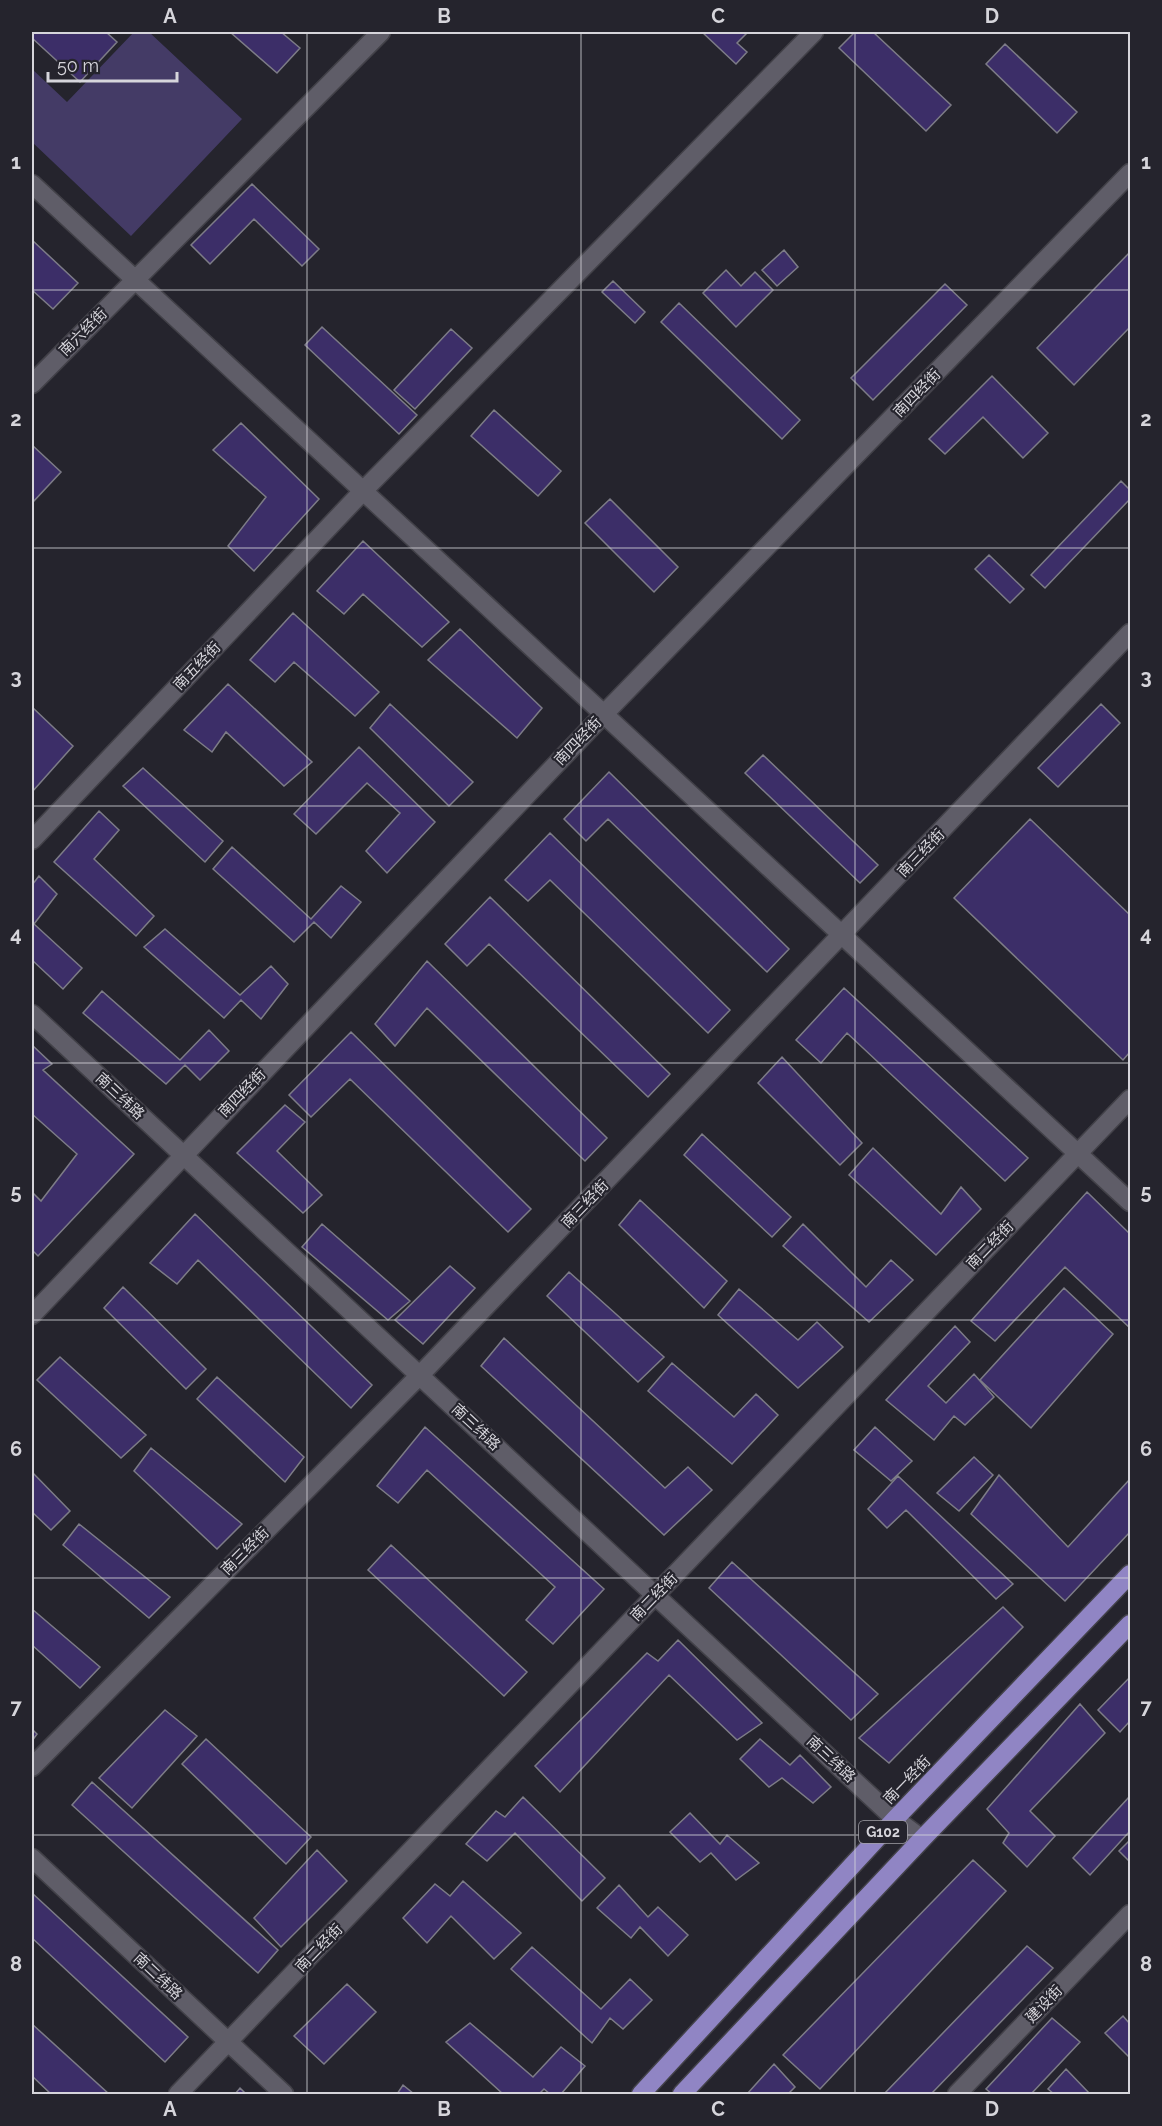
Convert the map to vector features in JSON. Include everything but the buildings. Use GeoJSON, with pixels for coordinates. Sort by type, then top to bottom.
{"type":"FeatureCollection","features":[{"type":"Feature","properties":{"kind":"highway","name":"南一经街"},"geometry":{"type":"LineString","coordinates":[[640,2094],[895,1819],[1131,1575]]}},
{"type":"Feature","properties":{"kind":"highway","name":"G102"},"geometry":{"type":"LineString","coordinates":[[682,2094],[922,1839],[1131,1624]]}},
{"type":"Feature","properties":{"kind":"street","name":"南六经街"},"geometry":{"type":"LineString","coordinates":[[32,384],[381,32]]}},
{"type":"Feature","properties":{"kind":"street","name":"南五经街"},"geometry":{"type":"LineString","coordinates":[[32,840],[363,492],[814,32]]}},
{"type":"Feature","properties":{"kind":"street","name":"南四经街"},"geometry":{"type":"LineString","coordinates":[[32,1316],[603,715],[1131,173]]}},
{"type":"Feature","properties":{"kind":"street"},"geometry":{"type":"LineString","coordinates":[[32,184],[1131,1202]]}},
{"type":"Feature","properties":{"kind":"street","name":"南三经街"},"geometry":{"type":"LineString","coordinates":[[32,1767],[420,1375],[1131,633]]}},
{"type":"Feature","properties":{"kind":"street","name":"南三纬路"},"geometry":{"type":"LineString","coordinates":[[32,1014],[895,1819],[922,1839]]}},
{"type":"Feature","properties":{"kind":"street","name":"南二经街"},"geometry":{"type":"LineString","coordinates":[[178,2094],[1131,1099]]}},
{"type":"Feature","properties":{"kind":"street","name":"南二纬路"},"geometry":{"type":"LineString","coordinates":[[32,1858],[284,2094]]}},
{"type":"Feature","properties":{"kind":"street","name":"建设街"},"geometry":{"type":"LineString","coordinates":[[957,2094],[1131,1914]]}},
{"type":"Feature","properties":{"kind":"shaded area"},"geometry":{"type":"Polygon","coordinates":[[[134,32],[149,32],[242,119],[131,236],[32,142],[32,69],[67,102],[134,32]]]}}]}
